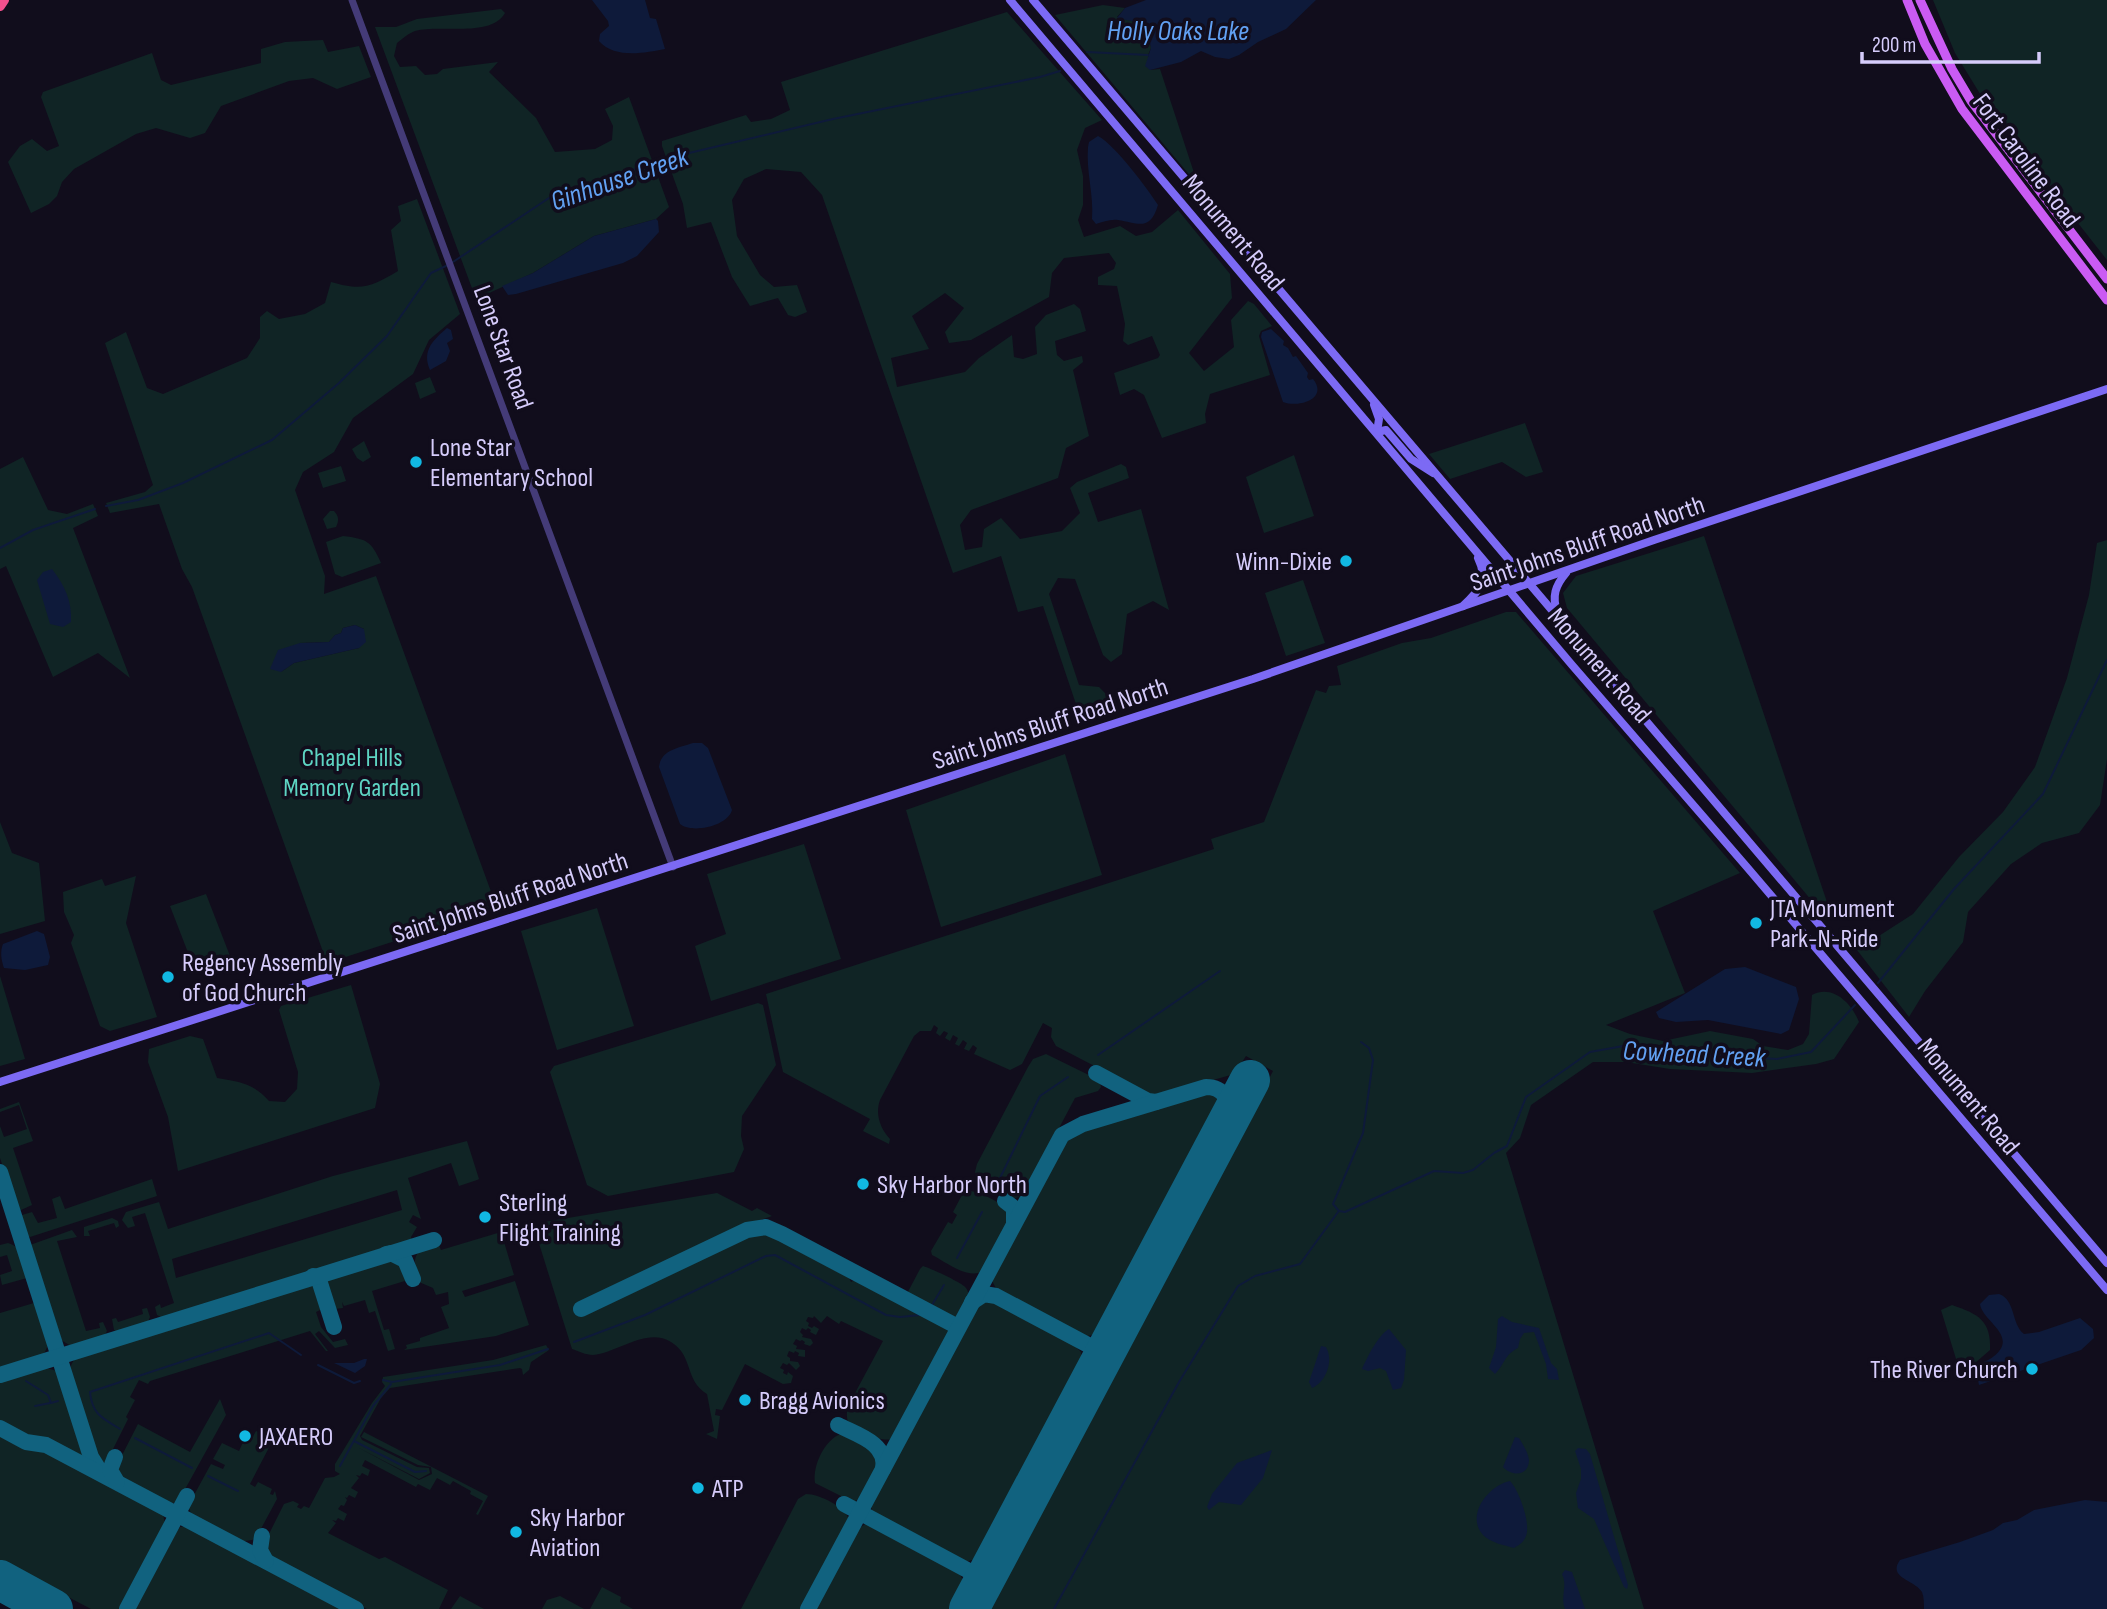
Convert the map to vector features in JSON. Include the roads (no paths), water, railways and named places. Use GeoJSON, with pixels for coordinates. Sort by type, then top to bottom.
{"type":"FeatureCollection","features":[{"type":"Feature","properties":{"kind":"highway"},"geometry":{"type":"LineString","coordinates":[[0,6],[4,0]]}},
{"type":"Feature","properties":{"kind":"main road","name":"Monument Road"},"geometry":{"type":"LineString","coordinates":[[1010,0],[1473,549],[2107,1290]]}},
{"type":"Feature","properties":{"kind":"main road","name":"Monument Road"},"geometry":{"type":"LineString","coordinates":[[1033,0],[2107,1263]]}},
{"type":"Feature","properties":{"kind":"main road","name":"Fort Caroline Road"},"geometry":{"type":"LineString","coordinates":[[1907,0],[1931,56],[1962,109],[2107,300]]}},
{"type":"Feature","properties":{"kind":"main road","name":"Fort Caroline Road"},"geometry":{"type":"LineString","coordinates":[[1920,0],[1952,69],[1971,101],[2107,279]]}},
{"type":"Feature","properties":{"kind":"main road","name":"Saint Johns Bluff Road North"},"geometry":{"type":"LineString","coordinates":[[0,1082],[1253,679],[2107,389]]}},
{"type":"Feature","properties":{"kind":"main road"},"geometry":{"type":"LineString","coordinates":[[1369,395],[1379,419],[1377,432],[1386,430],[1411,459],[1439,476]]}},
{"type":"Feature","properties":{"kind":"main road"},"geometry":{"type":"LineString","coordinates":[[1460,609],[1483,582],[1482,566],[1473,549]]}},
{"type":"Feature","properties":{"kind":"main road"},"geometry":{"type":"LineString","coordinates":[[1557,615],[1554,593],[1559,581],[1569,571]]}},
{"type":"Feature","properties":{"kind":"main road"},"geometry":{"type":"LineString","coordinates":[[1746,866],[1760,855]]}},
{"type":"Feature","properties":{"kind":"street","name":"Lone Star Road"},"geometry":{"type":"LineString","coordinates":[[352,0],[673,867]]}},
{"type":"Feature","properties":{"kind":"water"},"geometry":{"type":"Polygon","coordinates":[[[592,0],[645,0],[650,18],[656,19],[665,49],[630,53],[606,47],[599,41],[600,34],[609,26],[608,21],[592,0]]]}},
{"type":"Feature","properties":{"kind":"water","name":"Holly Oaks Lake"},"geometry":{"type":"Polygon","coordinates":[[[1146,0],[1316,0],[1286,29],[1258,42],[1239,55],[1229,59],[1201,51],[1181,62],[1150,70],[1145,66],[1151,48],[1146,24],[1117,18],[1125,8],[1146,0]]]}},
{"type":"Feature","properties":{"kind":"water"},"geometry":{"type":"Polygon","coordinates":[[[1098,136],[1122,157],[1158,205],[1155,214],[1147,222],[1137,224],[1115,220],[1096,224],[1092,219],[1088,147],[1089,142],[1098,136]]]}},
{"type":"Feature","properties":{"kind":"water"},"geometry":{"type":"Polygon","coordinates":[[[656,219],[659,232],[637,256],[623,263],[516,294],[508,295],[502,286],[533,273],[594,236],[656,219]]]}},
{"type":"Feature","properties":{"kind":"water"},"geometry":{"type":"Polygon","coordinates":[[[447,328],[451,330],[453,339],[447,343],[450,351],[446,361],[430,370],[427,357],[430,347],[447,328]]]}},
{"type":"Feature","properties":{"kind":"water"},"geometry":{"type":"Polygon","coordinates":[[[1271,329],[1284,341],[1283,345],[1293,357],[1296,356],[1308,373],[1309,380],[1313,379],[1317,386],[1317,392],[1310,400],[1296,404],[1283,402],[1261,337],[1262,332],[1271,329]]]}},
{"type":"Feature","properties":{"kind":"water"},"geometry":{"type":"Polygon","coordinates":[[[52,569],[69,600],[71,622],[63,627],[50,624],[37,580],[43,572],[52,569]]]}},
{"type":"Feature","properties":{"kind":"water"},"geometry":{"type":"Polygon","coordinates":[[[355,625],[364,629],[366,642],[359,648],[294,663],[281,672],[270,669],[278,650],[300,643],[329,642],[341,633],[343,628],[355,625]]]}},
{"type":"Feature","properties":{"kind":"water"},"geometry":{"type":"Polygon","coordinates":[[[693,743],[702,743],[708,748],[732,810],[724,820],[709,827],[693,828],[680,824],[659,767],[660,761],[667,753],[693,743]]]}},
{"type":"Feature","properties":{"kind":"water"},"geometry":{"type":"Polygon","coordinates":[[[37,931],[44,934],[50,957],[48,965],[25,970],[4,968],[1,956],[3,944],[37,931]]]}},
{"type":"Feature","properties":{"kind":"water"},"geometry":{"type":"Polygon","coordinates":[[[1745,967],[1796,987],[1799,999],[1789,1030],[1781,1034],[1708,1020],[1676,1022],[1659,1018],[1656,1012],[1725,969],[1745,967]]]}},
{"type":"Feature","properties":{"kind":"water"},"geometry":{"type":"Polygon","coordinates":[[[1999,1294],[2008,1301],[2024,1334],[2039,1332],[2080,1318],[2093,1329],[2094,1338],[2081,1350],[1979,1385],[1975,1366],[1990,1359],[2003,1344],[1998,1330],[1982,1311],[1980,1304],[1989,1295],[1999,1294]]]}},
{"type":"Feature","properties":{"kind":"water"},"geometry":{"type":"Polygon","coordinates":[[[1502,1316],[1512,1322],[1539,1328],[1559,1380],[1548,1379],[1546,1364],[1534,1332],[1524,1333],[1518,1348],[1495,1374],[1489,1368],[1496,1347],[1498,1319],[1502,1316]]]}},
{"type":"Feature","properties":{"kind":"water"},"geometry":{"type":"Polygon","coordinates":[[[1389,1329],[1406,1350],[1404,1380],[1401,1388],[1393,1390],[1386,1371],[1380,1368],[1368,1371],[1362,1369],[1377,1341],[1389,1329]]]}},
{"type":"Feature","properties":{"kind":"water"},"geometry":{"type":"Polygon","coordinates":[[[1321,1346],[1326,1347],[1329,1365],[1325,1376],[1312,1388],[1309,1382],[1321,1346]]]}},
{"type":"Feature","properties":{"kind":"water"},"geometry":{"type":"Polygon","coordinates":[[[367,1359],[365,1366],[355,1373],[334,1363],[354,1363],[367,1359]]]}},
{"type":"Feature","properties":{"kind":"water"},"geometry":{"type":"Polygon","coordinates":[[[1515,1437],[1519,1438],[1529,1460],[1526,1469],[1519,1473],[1503,1467],[1515,1437]]]}},
{"type":"Feature","properties":{"kind":"water"},"geometry":{"type":"Polygon","coordinates":[[[1578,1448],[1586,1449],[1590,1454],[1627,1589],[1594,1519],[1578,1508],[1576,1493],[1581,1469],[1575,1451],[1578,1448]]]}},
{"type":"Feature","properties":{"kind":"water"},"geometry":{"type":"Polygon","coordinates":[[[1272,1450],[1263,1478],[1241,1505],[1219,1502],[1209,1510],[1207,1507],[1212,1494],[1237,1463],[1272,1450]]]}},
{"type":"Feature","properties":{"kind":"water"},"geometry":{"type":"Polygon","coordinates":[[[1510,1481],[1520,1499],[1527,1524],[1525,1538],[1514,1548],[1486,1538],[1478,1527],[1477,1519],[1478,1510],[1487,1495],[1494,1488],[1510,1481]]]}},
{"type":"Feature","properties":{"kind":"water"},"geometry":{"type":"Polygon","coordinates":[[[2085,1500],[2107,1502],[2107,1609],[1924,1609],[1922,1592],[1897,1571],[1900,1560],[1993,1530],[2034,1510],[2085,1500]]]}},
{"type":"Feature","properties":{"kind":"water"},"geometry":{"type":"Polygon","coordinates":[[[1565,1570],[1572,1572],[1585,1609],[1565,1609],[1562,1574],[1565,1570]]]}},
{"type":"Feature","properties":{"kind":"waterway","name":"Ginhouse Creek"},"geometry":{"type":"LineString","coordinates":[[1087,52],[1148,55]]}},
{"type":"Feature","properties":{"kind":"waterway","name":"Ginhouse Creek"},"geometry":{"type":"LineString","coordinates":[[453,262],[549,198],[668,158],[833,119],[1060,71]]}},
{"type":"Feature","properties":{"kind":"waterway","name":"Ginhouse Creek"},"geometry":{"type":"LineString","coordinates":[[106,506],[138,500],[183,483],[272,440],[339,383],[387,336],[431,273],[448,265]]}},
{"type":"Feature","properties":{"kind":"waterway","name":"Ginhouse Creek"},"geometry":{"type":"LineString","coordinates":[[0,548],[33,530],[95,509]]}},
{"type":"Feature","properties":{"kind":"waterway","name":"Cowhead Creek"},"geometry":{"type":"LineString","coordinates":[[1878,983],[1954,889],[2043,794],[2107,660]]}},
{"type":"Feature","properties":{"kind":"waterway"},"geometry":{"type":"LineString","coordinates":[[1098,1055],[1220,971]]}},
{"type":"Feature","properties":{"kind":"waterway","name":"Cowhead Creek"},"geometry":{"type":"LineString","coordinates":[[1361,1042],[1369,1048],[1373,1060],[1363,1133],[1333,1204],[1339,1211],[1345,1212],[1434,1171],[1463,1173],[1473,1170],[1507,1146],[1526,1097],[1590,1052],[1629,1045],[1707,1055],[1777,1059],[1811,1052],[1855,1005]]}},
{"type":"Feature","properties":{"kind":"waterway"},"geometry":{"type":"LineString","coordinates":[[1000,1178],[1040,1096],[1068,1077]]}},
{"type":"Feature","properties":{"kind":"waterway"},"geometry":{"type":"LineString","coordinates":[[957,1258],[982,1212]]}},
{"type":"Feature","properties":{"kind":"waterway"},"geometry":{"type":"LineString","coordinates":[[1054,1609],[1179,1382],[1238,1286],[1255,1276],[1300,1264],[1338,1212]]}},
{"type":"Feature","properties":{"kind":"waterway"},"geometry":{"type":"LineString","coordinates":[[574,1342],[645,1315],[766,1256],[775,1255],[886,1315],[920,1315]]}},
{"type":"Feature","properties":{"kind":"waterway"},"geometry":{"type":"LineString","coordinates":[[932,1305],[944,1285]]}},
{"type":"Feature","properties":{"kind":"waterway"},"geometry":{"type":"LineString","coordinates":[[120,1429],[96,1410],[90,1392],[269,1333],[301,1355]]}},
{"type":"Feature","properties":{"kind":"waterway"},"geometry":{"type":"LineString","coordinates":[[383,1380],[392,1382],[500,1365],[548,1349]]}},
{"type":"Feature","properties":{"kind":"waterway"},"geometry":{"type":"LineString","coordinates":[[318,1365],[354,1383],[360,1381]]}},
{"type":"Feature","properties":{"kind":"waterway"},"geometry":{"type":"LineString","coordinates":[[26,1381],[48,1395],[51,1403],[58,1401]]}},
{"type":"Feature","properties":{"kind":"waterway"},"geometry":{"type":"LineString","coordinates":[[340,1466],[373,1406],[391,1384]]}},
{"type":"Feature","properties":{"kind":"waterway"},"geometry":{"type":"LineString","coordinates":[[35,1406],[50,1403]]}},
{"type":"Feature","properties":{"kind":"waterway"},"geometry":{"type":"LineString","coordinates":[[135,1438],[192,1468]]}},
{"type":"Feature","properties":{"kind":"waterway"},"geometry":{"type":"LineString","coordinates":[[354,1441],[415,1472],[426,1471]]}},
{"type":"Feature","properties":{"kind":"waterway"},"geometry":{"type":"LineString","coordinates":[[208,1476],[238,1491]]}},
{"type":"Feature","properties":{"kind":"place","name":"Lone Star Elementary School"},"geometry":{"type":"Point","coordinates":[416,462]}},
{"type":"Feature","properties":{"kind":"place","name":"Winn-Dixie"},"geometry":{"type":"Point","coordinates":[1346,561]}},
{"type":"Feature","properties":{"kind":"place","name":"JTA Monument Park-N-Ride"},"geometry":{"type":"Point","coordinates":[1756,923]}},
{"type":"Feature","properties":{"kind":"place","name":"Regency Assembly of God Church"},"geometry":{"type":"Point","coordinates":[168,977]}},
{"type":"Feature","properties":{"kind":"place","name":"Sky Harbor North"},"geometry":{"type":"Point","coordinates":[863,1184]}},
{"type":"Feature","properties":{"kind":"place","name":"Sterling Flight Training"},"geometry":{"type":"Point","coordinates":[485,1217]}},
{"type":"Feature","properties":{"kind":"place","name":"The River Church"},"geometry":{"type":"Point","coordinates":[2032,1369]}},
{"type":"Feature","properties":{"kind":"place","name":"Bragg Avionics"},"geometry":{"type":"Point","coordinates":[745,1400]}},
{"type":"Feature","properties":{"kind":"place","name":"JAXAERO"},"geometry":{"type":"Point","coordinates":[245,1436]}},
{"type":"Feature","properties":{"kind":"place","name":"ATP"},"geometry":{"type":"Point","coordinates":[698,1488]}},
{"type":"Feature","properties":{"kind":"place","name":"Sky Harbor Aviation"},"geometry":{"type":"Point","coordinates":[516,1532]}},
{"type":"Feature","properties":{"kind":"park label","name":"Chapel Hills Memory Garden"},"geometry":{"type":"Point","coordinates":[352,772]}}]}
